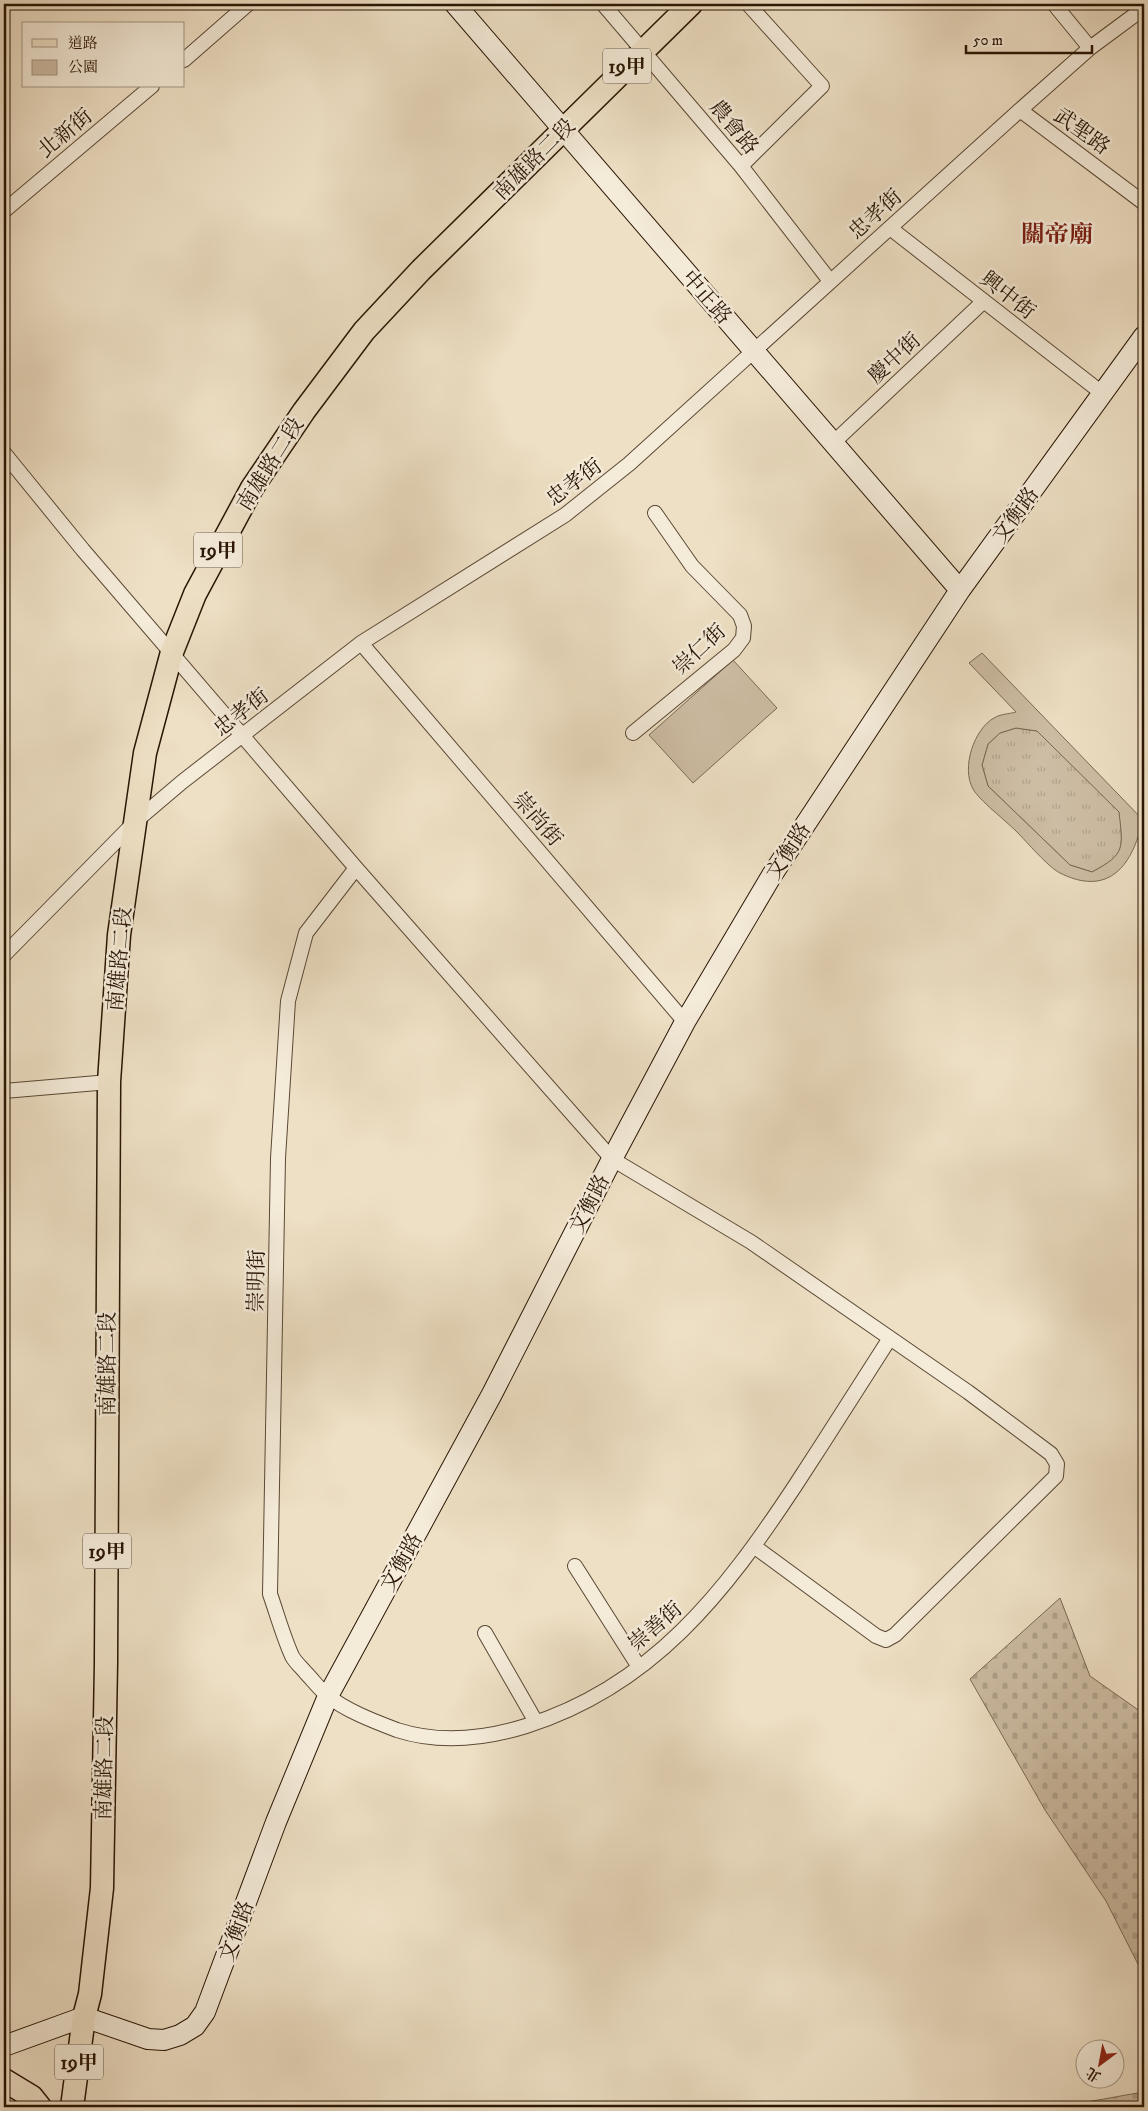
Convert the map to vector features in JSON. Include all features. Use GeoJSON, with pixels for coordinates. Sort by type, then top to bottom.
{"type":"FeatureCollection","features":[{"type":"Feature","properties":{"kind":"main road","name":"南雄路二段"},"geometry":{"type":"LineString","coordinates":[[72,2107],[84,2018],[90,1994],[102,1888],[106,1653],[109,1082],[119,935],[145,753],[172,652],[195,594],[252,488],[310,403],[364,331],[420,270],[692,4]]}},
{"type":"Feature","properties":{"kind":"main road"},"geometry":{"type":"LineString","coordinates":[[4,2080],[32,2097],[40,2107]]}},
{"type":"Feature","properties":{"kind":"street"},"geometry":{"type":"LineString","coordinates":[[185,59],[248,4]]}},
{"type":"Feature","properties":{"kind":"street","name":"中正路"},"geometry":{"type":"LineString","coordinates":[[455,4],[960,590]]}},
{"type":"Feature","properties":{"kind":"street","name":"農會路"},"geometry":{"type":"LineString","coordinates":[[603,4],[742,166],[830,281]]}},
{"type":"Feature","properties":{"kind":"street"},"geometry":{"type":"LineString","coordinates":[[742,166],[822,86],[748,4]]}},
{"type":"Feature","properties":{"kind":"street"},"geometry":{"type":"LineString","coordinates":[[1054,4],[1090,48]]}},
{"type":"Feature","properties":{"kind":"street","name":"忠孝街"},"geometry":{"type":"LineString","coordinates":[[4,955],[136,821],[242,736],[361,643],[565,515],[629,464],[1090,48],[1144,8]]}},
{"type":"Feature","properties":{"kind":"street","name":"北新街"},"geometry":{"type":"LineString","coordinates":[[4,211],[150,88]]}},
{"type":"Feature","properties":{"kind":"street","name":"武聖路"},"geometry":{"type":"LineString","coordinates":[[1020,110],[1144,202]]}},
{"type":"Feature","properties":{"kind":"street","name":"興中街"},"geometry":{"type":"LineString","coordinates":[[890,228],[1102,393]]}},
{"type":"Feature","properties":{"kind":"street","name":"慶中街"},"geometry":{"type":"LineString","coordinates":[[833,444],[984,301]]}},
{"type":"Feature","properties":{"kind":"street","name":"文衡路"},"geometry":{"type":"LineString","coordinates":[[84,2018],[148,2039],[164,2040],[180,2035],[194,2026],[205,2012],[276,1822],[328,1696],[492,1394],[612,1159],[685,1022],[772,875],[960,590],[1144,336]]}},
{"type":"Feature","properties":{"kind":"street"},"geometry":{"type":"LineString","coordinates":[[4,453],[83,550],[242,736],[612,1159],[751,1242],[890,1338],[1051,1454],[1058,1464],[1056,1476],[902,1628],[886,1640],[876,1636],[755,1546]]}},
{"type":"Feature","properties":{"kind":"street","name":"崇仁街"},"geometry":{"type":"LineString","coordinates":[[633,734],[734,650],[743,638],[744,626],[740,615],[692,566],[655,513]]}},
{"type":"Feature","properties":{"kind":"street","name":"崇尚街"},"geometry":{"type":"LineString","coordinates":[[361,643],[685,1022]]}},
{"type":"Feature","properties":{"kind":"street","name":"崇明街"},"geometry":{"type":"LineString","coordinates":[[328,1696],[293,1658],[270,1594],[278,1158],[288,1001],[306,933],[356,868]]}},
{"type":"Feature","properties":{"kind":"street"},"geometry":{"type":"LineString","coordinates":[[4,1091],[109,1082]]}},
{"type":"Feature","properties":{"kind":"street","name":"崇善街"},"geometry":{"type":"LineString","coordinates":[[328,1696],[379,1723],[406,1733],[440,1740],[500,1732],[536,1722],[588,1701],[639,1667],[705,1608],[755,1546],[890,1338]]}},
{"type":"Feature","properties":{"kind":"street"},"geometry":{"type":"LineString","coordinates":[[575,1566],[639,1667]]}},
{"type":"Feature","properties":{"kind":"street"},"geometry":{"type":"LineString","coordinates":[[485,1632],[536,1722]]}},
{"type":"Feature","properties":{"kind":"street"},"geometry":{"type":"LineString","coordinates":[[4,2046],[84,2018]]}},
{"type":"Feature","properties":{"kind":"green space"},"geometry":{"type":"Polygon","coordinates":[[[982,653],[1144,821],[1144,841],[1138,837],[1133,851],[1118,871],[1099,881],[1074,879],[1060,873],[976,794],[968,771],[971,750],[975,740],[987,723],[994,718],[1016,712],[969,663],[982,653]],[[1016,728],[1000,733],[988,744],[982,765],[988,786],[1070,865],[1092,872],[1111,860],[1120,849],[1119,812],[1037,731],[1016,728]]]}},
{"type":"Feature","properties":{"kind":"green space"},"geometry":{"type":"Polygon","coordinates":[[[733,660],[777,708],[693,783],[649,735],[733,660]]]}},
{"type":"Feature","properties":{"kind":"green space"},"geometry":{"type":"Polygon","coordinates":[[[1016,728],[1037,731],[1120,812],[1120,849],[1117,855],[1103,866],[1092,872],[1070,865],[988,786],[982,765],[988,744],[1000,733],[1016,728]]]}},
{"type":"Feature","properties":{"kind":"green space"},"geometry":{"type":"Polygon","coordinates":[[[1060,1598],[1090,1676],[1144,1714],[1144,1976],[1106,1901],[1045,1810],[970,1679],[1060,1598]]]}},
{"type":"Feature","properties":{"kind":"green space"},"geometry":{"type":"Polygon","coordinates":[[[1144,2087],[1144,2107],[1059,2107],[1143,2092],[1144,2087]]]}},
{"type":"Feature","properties":{"kind":"district","name":"關帝廟"},"geometry":{"type":"Point","coordinates":[1057,234]}}]}
